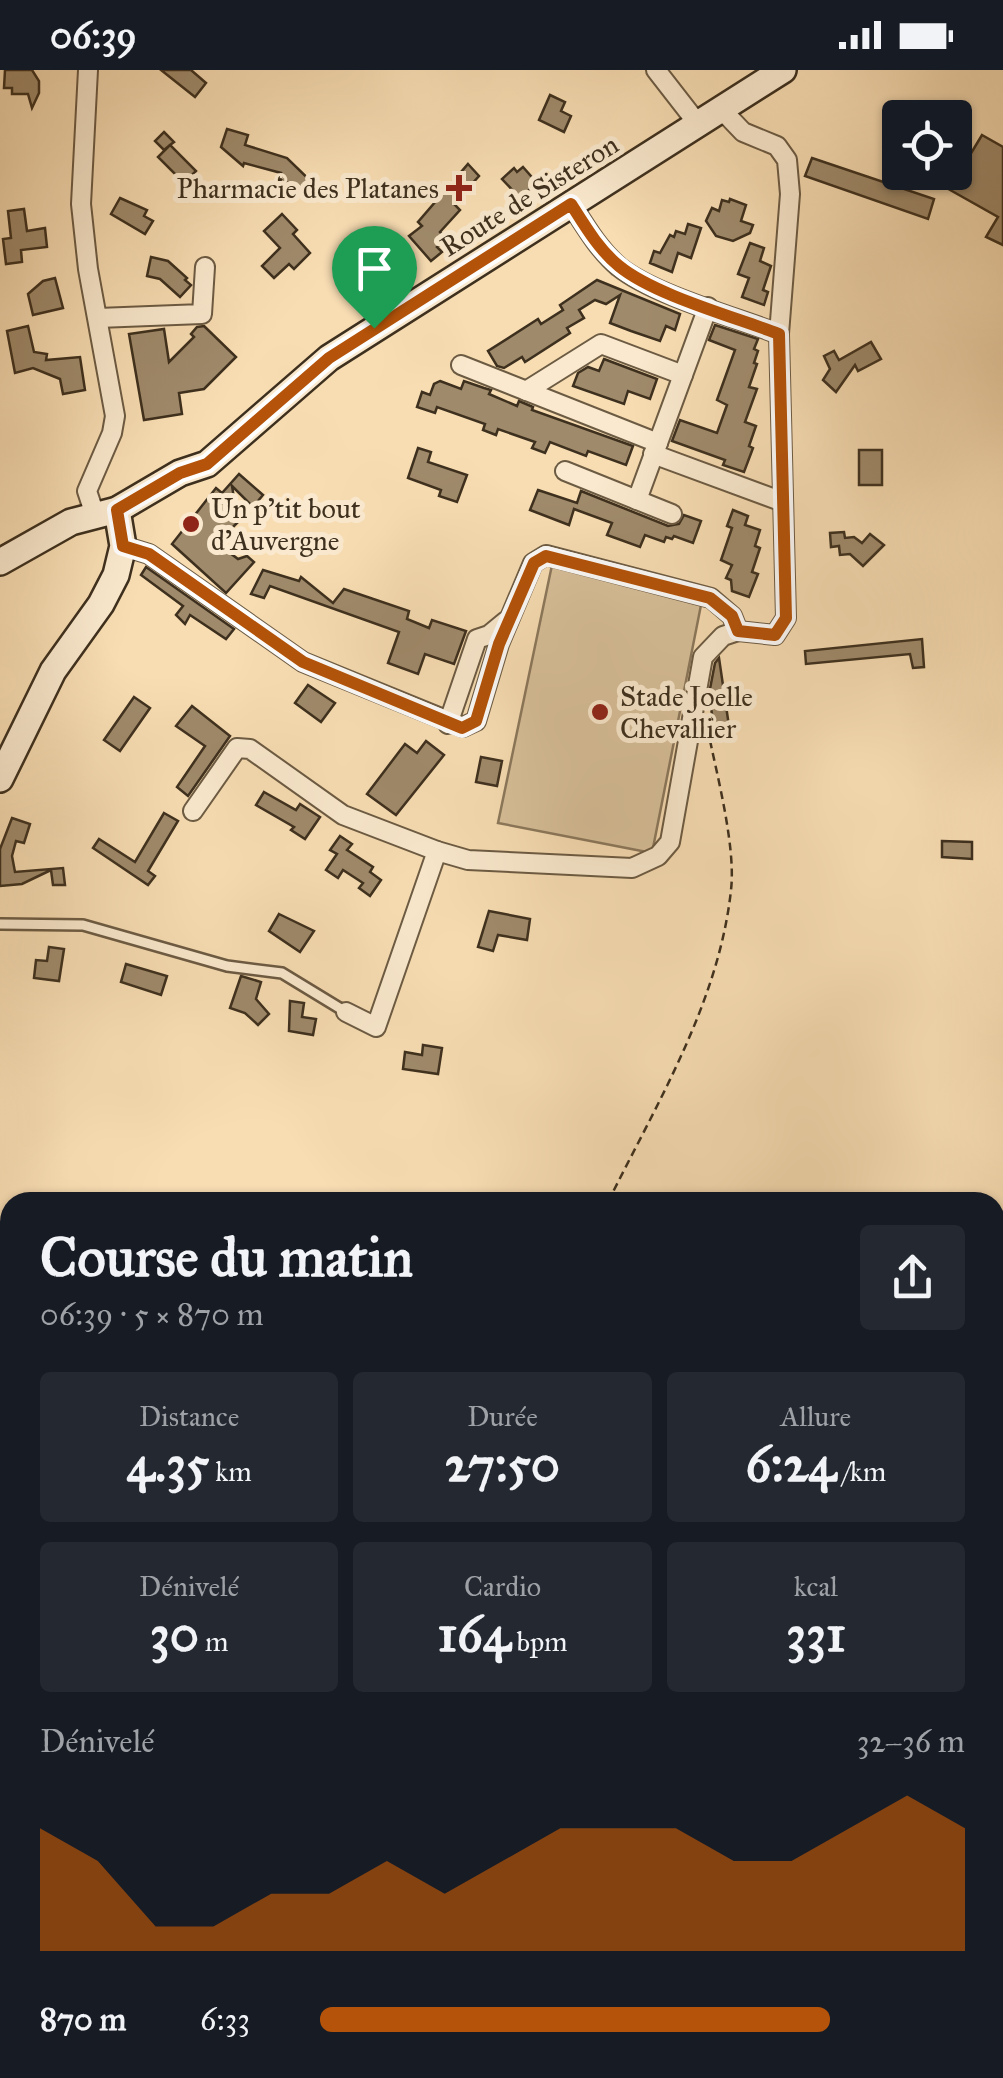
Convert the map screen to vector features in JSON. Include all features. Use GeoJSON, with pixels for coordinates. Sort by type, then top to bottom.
{"type":"FeatureCollection","features":[{"type":"Feature","properties":{"kind":"main road","name":"Route de Sisteron"},"geometry":{"type":"LineString","coordinates":[[0,562],[71,522],[106,513],[180,473],[207,464],[329,358],[783,70]]}},
{"type":"Feature","properties":{"kind":"main road"},"geometry":{"type":"LineString","coordinates":[[0,779],[53,671],[116,576],[123,546],[106,513]]}},
{"type":"Feature","properties":{"kind":"street"},"geometry":{"type":"LineString","coordinates":[[88,70],[82,204],[115,416],[112,434],[87,491],[106,513]]}},
{"type":"Feature","properties":{"kind":"street"},"geometry":{"type":"LineString","coordinates":[[656,70],[698,124]]}},
{"type":"Feature","properties":{"kind":"street"},"geometry":{"type":"LineString","coordinates":[[193,811],[237,748],[250,749],[343,816],[468,860],[632,868],[658,856],[670,842],[703,657],[722,636],[738,631],[775,635],[786,618],[779,334],[790,194],[787,160],[777,146],[744,132],[722,109]]}},
{"type":"Feature","properties":{"kind":"street"},"geometry":{"type":"LineString","coordinates":[[571,204],[618,266],[643,282],[779,334]]}},
{"type":"Feature","properties":{"kind":"street"},"geometry":{"type":"LineString","coordinates":[[98,318],[202,314],[205,267]]}},
{"type":"Feature","properties":{"kind":"street"},"geometry":{"type":"LineString","coordinates":[[637,500],[708,307]]}},
{"type":"Feature","properties":{"kind":"street"},"geometry":{"type":"LineString","coordinates":[[526,390],[601,344],[683,374]]}},
{"type":"Feature","properties":{"kind":"street"},"geometry":{"type":"LineString","coordinates":[[461,366],[526,390],[783,502]]}},
{"type":"Feature","properties":{"kind":"street"},"geometry":{"type":"LineString","coordinates":[[565,471],[672,514]]}},
{"type":"Feature","properties":{"kind":"street"},"geometry":{"type":"LineString","coordinates":[[123,546],[149,554],[303,662],[462,728],[474,724],[499,644],[534,563],[546,556],[710,598],[732,616],[738,631]]}},
{"type":"Feature","properties":{"kind":"street"},"geometry":{"type":"LineString","coordinates":[[448,724],[477,639],[512,617]]}},
{"type":"Feature","properties":{"kind":"street"},"geometry":{"type":"LineString","coordinates":[[346,1012],[376,1027],[437,851]]}},
{"type":"Feature","properties":{"kind":"lane"},"geometry":{"type":"LineString","coordinates":[[0,924],[83,925],[227,966],[282,973],[346,1012]]}},
{"type":"Feature","properties":{"kind":"path"},"geometry":{"type":"LineString","coordinates":[[613,1192],[710,988],[724,930],[732,887],[724,806],[706,721]]}},
{"type":"Feature","properties":{"kind":"shaded area","name":"Stade Joelle Chevallier"},"geometry":{"type":"Polygon","coordinates":[[[552,565],[702,600],[652,853],[498,823],[552,565]]]}},
{"type":"Feature","properties":{"kind":"building"},"geometry":{"type":"Polygon","coordinates":[[[5,70],[32,70],[39,81],[39,93],[32,108],[28,94],[12,94],[12,88],[4,88],[5,70]]]}},
{"type":"Feature","properties":{"kind":"building"},"geometry":{"type":"Polygon","coordinates":[[[161,70],[191,70],[206,83],[195,97],[161,70]]]}},
{"type":"Feature","properties":{"kind":"building"},"geometry":{"type":"Polygon","coordinates":[[[550,95],[565,102],[561,111],[571,116],[564,132],[539,120],[550,95]]]}},
{"type":"Feature","properties":{"kind":"building"},"geometry":{"type":"Polygon","coordinates":[[[227,129],[248,135],[245,145],[287,158],[323,193],[279,180],[281,173],[244,163],[243,166],[221,147],[227,129]]]}},
{"type":"Feature","properties":{"kind":"building"},"geometry":{"type":"Polygon","coordinates":[[[164,132],[174,142],[164,150],[155,141],[164,132]]]}},
{"type":"Feature","properties":{"kind":"building"},"geometry":{"type":"Polygon","coordinates":[[[982,135],[1003,147],[1003,245],[986,237],[998,217],[950,190],[972,190],[972,152],[982,135]]]}},
{"type":"Feature","properties":{"kind":"building"},"geometry":{"type":"Polygon","coordinates":[[[170,145],[196,171],[184,183],[158,157],[170,145]]]}},
{"type":"Feature","properties":{"kind":"building"},"geometry":{"type":"Polygon","coordinates":[[[812,158],[882,182],[882,190],[907,190],[934,199],[928,219],[805,176],[812,158]]]}},
{"type":"Feature","properties":{"kind":"building"},"geometry":{"type":"Polygon","coordinates":[[[468,164],[479,176],[454,204],[460,210],[440,232],[446,239],[437,247],[442,252],[431,261],[409,236],[422,226],[418,222],[468,164]]]}},
{"type":"Feature","properties":{"kind":"building"},"geometry":{"type":"Polygon","coordinates":[[[523,167],[537,183],[520,198],[502,179],[514,168],[517,172],[523,167]]]}},
{"type":"Feature","properties":{"kind":"building"},"geometry":{"type":"Polygon","coordinates":[[[120,198],[147,210],[144,216],[153,221],[145,234],[111,214],[120,198]]]}},
{"type":"Feature","properties":{"kind":"building"},"geometry":{"type":"Polygon","coordinates":[[[722,200],[746,205],[741,221],[753,225],[750,233],[733,241],[716,236],[706,221],[712,208],[719,211],[722,200]]]}},
{"type":"Feature","properties":{"kind":"building"},"geometry":{"type":"Polygon","coordinates":[[[24,209],[27,231],[45,228],[47,247],[21,250],[22,262],[6,264],[3,239],[11,238],[8,211],[24,209]]]}},
{"type":"Feature","properties":{"kind":"building"},"geometry":{"type":"Polygon","coordinates":[[[282,214],[310,253],[294,269],[289,264],[274,278],[262,266],[280,248],[264,231],[282,214]]]}},
{"type":"Feature","properties":{"kind":"building"},"geometry":{"type":"Polygon","coordinates":[[[688,224],[701,228],[691,258],[678,253],[672,272],[650,263],[654,251],[660,253],[676,231],[685,234],[688,224]]]}},
{"type":"Feature","properties":{"kind":"building"},"geometry":{"type":"Polygon","coordinates":[[[750,243],[764,248],[760,261],[771,266],[763,290],[768,292],[764,305],[742,297],[749,278],[738,274],[750,243]]]}},
{"type":"Feature","properties":{"kind":"building"},"geometry":{"type":"Polygon","coordinates":[[[151,257],[168,261],[187,278],[191,285],[180,297],[160,279],[147,276],[151,257]]]}},
{"type":"Feature","properties":{"kind":"building"},"geometry":{"type":"Polygon","coordinates":[[[55,278],[63,308],[33,315],[28,294],[43,281],[55,278]]]}},
{"type":"Feature","properties":{"kind":"building"},"geometry":{"type":"Polygon","coordinates":[[[597,280],[680,314],[675,330],[666,326],[660,341],[631,331],[610,323],[620,295],[606,304],[595,300],[579,310],[584,318],[567,328],[570,333],[525,362],[522,357],[504,368],[497,366],[488,351],[538,319],[541,324],[563,310],[560,305],[597,280]]]}},
{"type":"Feature","properties":{"kind":"building"},"geometry":{"type":"Polygon","coordinates":[[[715,325],[758,339],[754,349],[758,351],[754,363],[757,364],[749,387],[757,389],[745,422],[756,426],[744,472],[723,465],[725,460],[672,441],[680,420],[717,433],[727,405],[717,400],[735,350],[709,340],[715,325]]]}},
{"type":"Feature","properties":{"kind":"building"},"geometry":{"type":"Polygon","coordinates":[[[28,326],[34,352],[47,354],[46,360],[80,357],[85,390],[63,394],[60,379],[33,368],[15,373],[7,331],[28,326]]]}},
{"type":"Feature","properties":{"kind":"building"},"geometry":{"type":"Polygon","coordinates":[[[204,326],[236,357],[204,389],[179,393],[182,414],[144,420],[129,334],[164,329],[169,362],[194,337],[191,334],[197,327],[204,326]]]}},
{"type":"Feature","properties":{"kind":"building"},"geometry":{"type":"Polygon","coordinates":[[[871,342],[881,359],[858,371],[855,365],[836,392],[823,380],[830,369],[824,356],[834,351],[839,360],[871,342]]]}},
{"type":"Feature","properties":{"kind":"building"},"geometry":{"type":"Polygon","coordinates":[[[604,359],[657,379],[650,399],[628,391],[624,404],[573,386],[578,373],[588,367],[599,371],[604,359]]]}},
{"type":"Feature","properties":{"kind":"building"},"geometry":{"type":"Polygon","coordinates":[[[440,381],[461,389],[464,381],[491,390],[489,394],[517,406],[519,401],[533,407],[532,410],[633,446],[626,465],[550,442],[545,453],[532,448],[535,442],[498,429],[496,435],[483,430],[485,424],[437,407],[435,413],[417,407],[422,392],[430,395],[434,384],[440,381]]]}},
{"type":"Feature","properties":{"kind":"building"},"geometry":{"type":"Polygon","coordinates":[[[418,448],[431,452],[428,462],[467,475],[457,502],[439,496],[441,490],[408,478],[418,448]]]}},
{"type":"Feature","properties":{"kind":"building"},"geometry":{"type":"Polygon","coordinates":[[[859,450],[882,450],[882,485],[859,485],[859,450]]]}},
{"type":"Feature","properties":{"kind":"building"},"geometry":{"type":"Polygon","coordinates":[[[239,474],[263,495],[253,507],[232,486],[238,522],[217,543],[238,559],[247,556],[254,562],[226,593],[172,544],[216,488],[222,493],[239,474]]]}},
{"type":"Feature","properties":{"kind":"building"},"geometry":{"type":"Polygon","coordinates":[[[538,490],[577,503],[581,491],[668,526],[679,524],[684,515],[701,521],[693,543],[674,536],[666,537],[664,542],[645,535],[640,547],[607,535],[612,523],[574,509],[569,525],[530,510],[538,490]]]}},
{"type":"Feature","properties":{"kind":"building"},"geometry":{"type":"Polygon","coordinates":[[[733,510],[748,516],[745,525],[760,530],[755,546],[760,548],[752,572],[758,574],[749,597],[732,591],[731,580],[726,578],[732,565],[721,560],[732,528],[727,526],[733,510]]]}},
{"type":"Feature","properties":{"kind":"building"},"geometry":{"type":"Polygon","coordinates":[[[844,532],[845,538],[854,537],[862,543],[870,534],[884,545],[863,566],[850,554],[840,555],[839,546],[831,547],[830,533],[844,532]]]}},
{"type":"Feature","properties":{"kind":"building"},"geometry":{"type":"Polygon","coordinates":[[[146,567],[234,629],[226,639],[190,615],[185,624],[176,615],[183,606],[141,575],[146,567]]]}},
{"type":"Feature","properties":{"kind":"building"},"geometry":{"type":"Polygon","coordinates":[[[263,570],[299,581],[301,577],[333,603],[344,589],[409,611],[407,619],[429,628],[432,620],[466,631],[454,664],[425,654],[418,674],[388,663],[399,632],[270,586],[264,598],[251,594],[263,570]]]}},
{"type":"Feature","properties":{"kind":"building"},"geometry":{"type":"Polygon","coordinates":[[[922,639],[924,667],[913,668],[910,654],[806,664],[805,651],[922,639]]]}},
{"type":"Feature","properties":{"kind":"building"},"geometry":{"type":"Polygon","coordinates":[[[719,658],[730,733],[715,735],[709,694],[719,658]]]}},
{"type":"Feature","properties":{"kind":"building"},"geometry":{"type":"Polygon","coordinates":[[[308,685],[335,703],[321,722],[295,703],[308,685]]]}},
{"type":"Feature","properties":{"kind":"building"},"geometry":{"type":"Polygon","coordinates":[[[134,697],[150,708],[120,751],[104,740],[134,697]]]}},
{"type":"Feature","properties":{"kind":"building"},"geometry":{"type":"Polygon","coordinates":[[[192,706],[230,736],[188,796],[177,787],[205,746],[176,726],[192,706]]]}},
{"type":"Feature","properties":{"kind":"building"},"geometry":{"type":"Polygon","coordinates":[[[426,741],[444,755],[396,815],[367,794],[405,744],[417,753],[426,741]]]}},
{"type":"Feature","properties":{"kind":"building"},"geometry":{"type":"Polygon","coordinates":[[[481,757],[502,761],[497,786],[476,782],[481,757]]]}},
{"type":"Feature","properties":{"kind":"building"},"geometry":{"type":"Polygon","coordinates":[[[264,792],[296,810],[300,804],[320,817],[305,839],[291,830],[294,827],[256,805],[264,792]]]}},
{"type":"Feature","properties":{"kind":"building"},"geometry":{"type":"Polygon","coordinates":[[[164,813],[178,821],[148,871],[155,876],[148,885],[93,848],[99,839],[135,862],[164,813]]]}},
{"type":"Feature","properties":{"kind":"building"},"geometry":{"type":"Polygon","coordinates":[[[12,818],[30,824],[24,843],[16,841],[12,856],[15,872],[63,868],[65,885],[53,885],[51,870],[22,884],[0,886],[0,849],[12,818]]]}},
{"type":"Feature","properties":{"kind":"building"},"geometry":{"type":"Polygon","coordinates":[[[340,836],[352,844],[347,850],[373,867],[370,872],[381,880],[370,896],[359,888],[363,883],[343,870],[338,878],[326,870],[337,854],[330,850],[340,836]]]}},
{"type":"Feature","properties":{"kind":"building"},"geometry":{"type":"Polygon","coordinates":[[[942,841],[972,842],[972,859],[942,857],[942,841]]]}},
{"type":"Feature","properties":{"kind":"building"},"geometry":{"type":"Polygon","coordinates":[[[489,911],[530,919],[527,940],[498,935],[493,951],[478,947],[489,911]]]}},
{"type":"Feature","properties":{"kind":"building"},"geometry":{"type":"Polygon","coordinates":[[[279,914],[314,931],[300,952],[269,931],[279,914]]]}},
{"type":"Feature","properties":{"kind":"building"},"geometry":{"type":"Polygon","coordinates":[[[49,947],[64,949],[59,981],[34,978],[36,960],[47,961],[49,947]]]}},
{"type":"Feature","properties":{"kind":"building"},"geometry":{"type":"Polygon","coordinates":[[[126,964],[167,976],[161,995],[121,982],[126,964]]]}},
{"type":"Feature","properties":{"kind":"building"},"geometry":{"type":"Polygon","coordinates":[[[241,976],[261,982],[256,999],[269,1014],[258,1025],[245,1013],[230,1008],[241,976]]]}},
{"type":"Feature","properties":{"kind":"building"},"geometry":{"type":"Polygon","coordinates":[[[290,1001],[304,1003],[302,1017],[316,1019],[313,1035],[289,1031],[290,1001]]]}},
{"type":"Feature","properties":{"kind":"building"},"geometry":{"type":"Polygon","coordinates":[[[423,1045],[442,1048],[438,1074],[403,1069],[405,1052],[422,1055],[423,1045]]]}},
{"type":"Feature","properties":{"kind":"place","name":"Pharmacie des Platanes"},"geometry":{"type":"Point","coordinates":[459,188]}},
{"type":"Feature","properties":{"kind":"place","name":"Un p'tit bout d'Auvergne"},"geometry":{"type":"Point","coordinates":[191,524]}},
{"type":"Feature","properties":{"kind":"place","name":"Stade Joelle Chevallier"},"geometry":{"type":"Point","coordinates":[600,712]}},
{"type":"Feature","properties":{"kind":"route"},"geometry":{"type":"LineString","coordinates":[[571,204],[618,266],[643,282],[779,334],[786,618],[775,635],[738,631],[732,616],[710,598],[546,556],[534,563],[499,644],[476,721],[462,728],[303,662],[149,554],[123,546],[117,510],[226,451],[329,358],[374,328],[571,204]]}}]}
